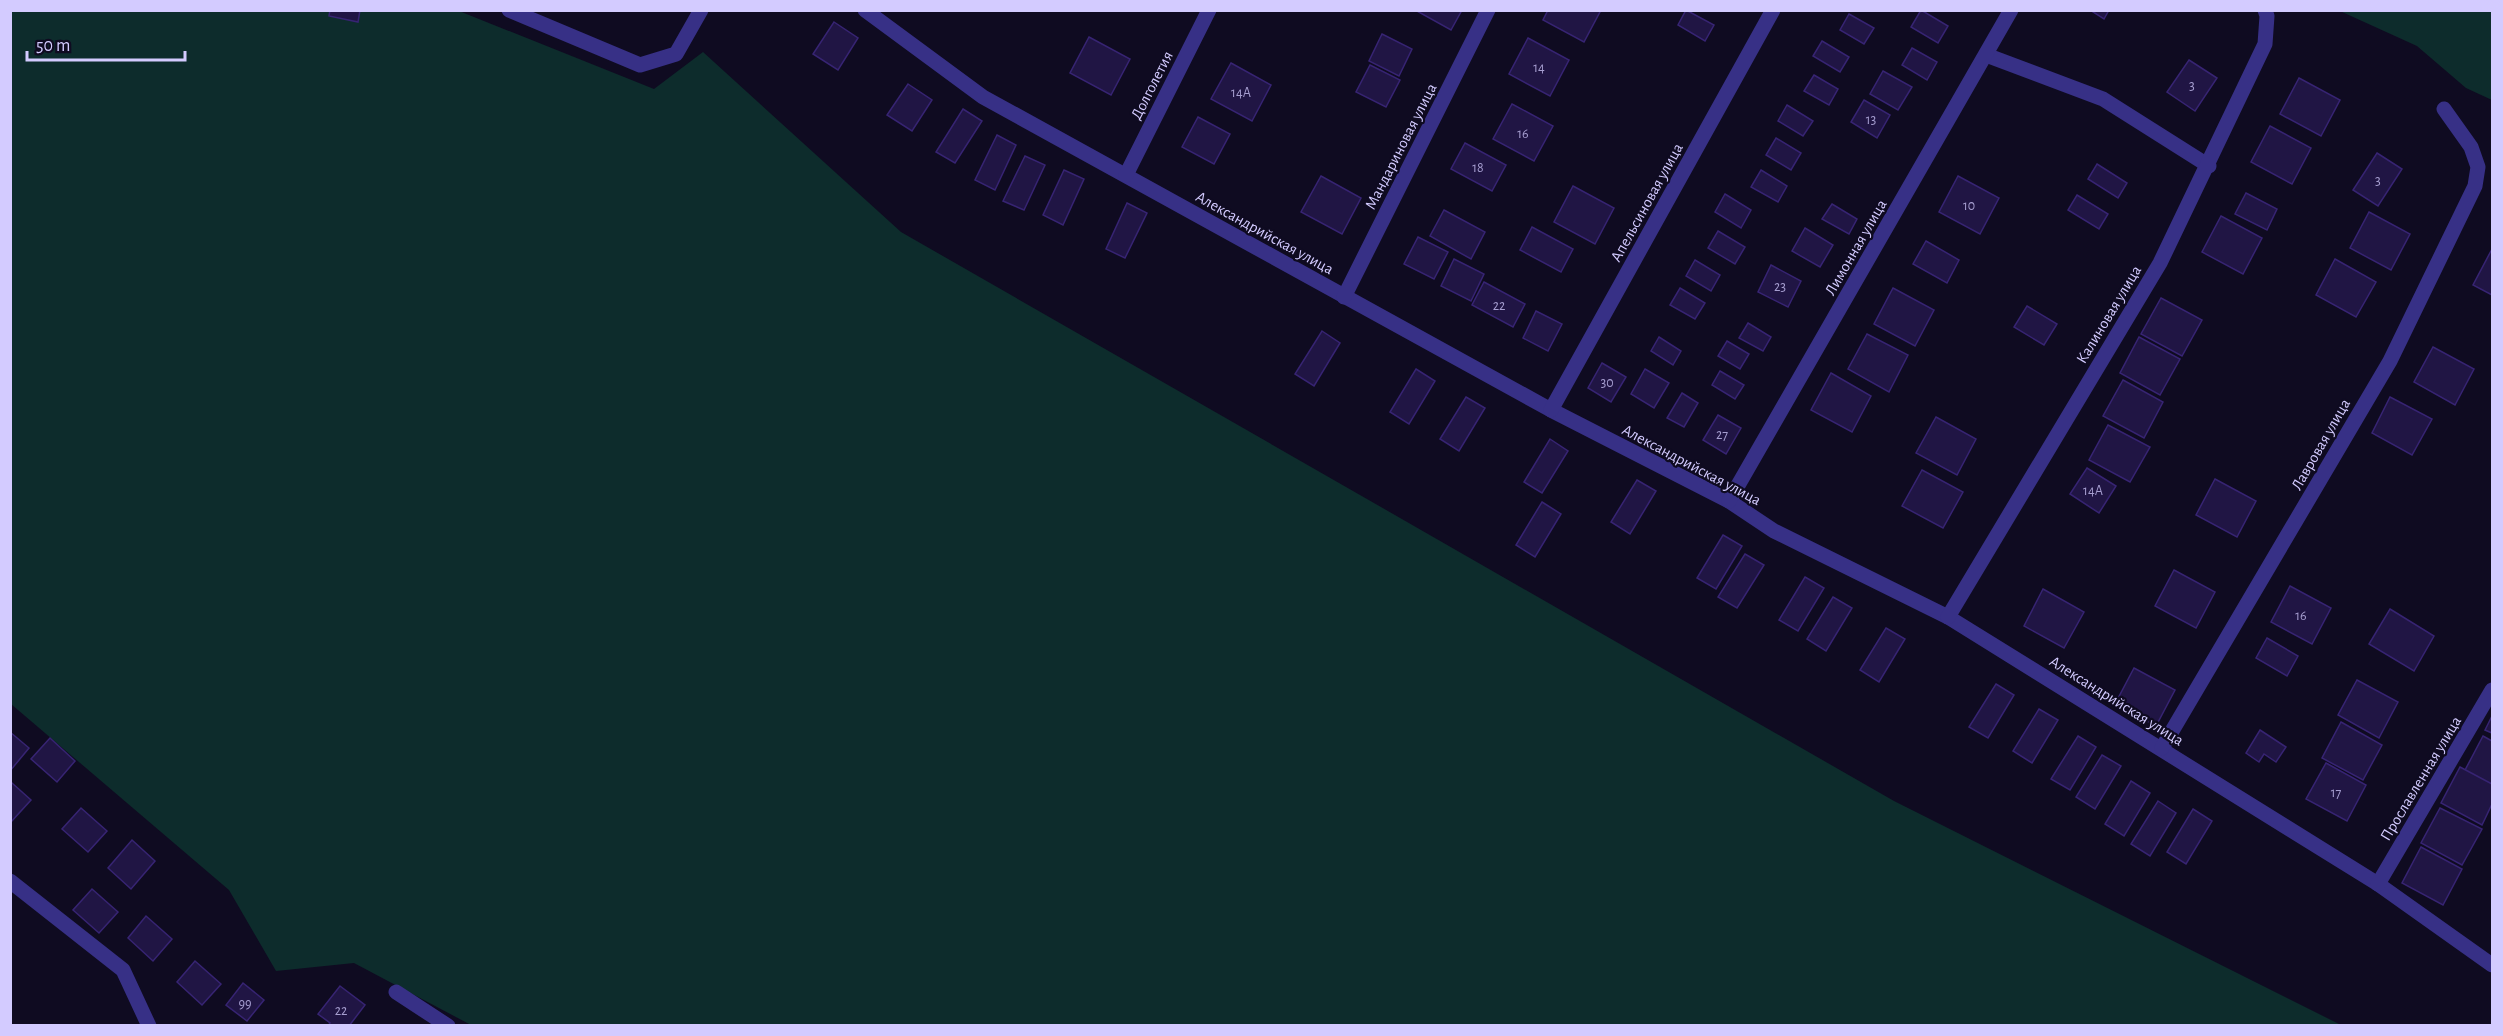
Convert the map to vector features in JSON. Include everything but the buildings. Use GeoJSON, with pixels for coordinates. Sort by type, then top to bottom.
{"type":"FeatureCollection","features":[{"type":"Feature","properties":{"kind":"street"},"geometry":{"type":"LineString","coordinates":[[509,10],[640,65],[676,54],[701,10]]}},
{"type":"Feature","properties":{"kind":"street","name":"Долголетия"},"geometry":{"type":"LineString","coordinates":[[1126,175],[1209,10]]}},
{"type":"Feature","properties":{"kind":"street","name":"Мандариновая улица"},"geometry":{"type":"LineString","coordinates":[[1344,297],[1488,10]]}},
{"type":"Feature","properties":{"kind":"street","name":"Апельсиновая улица"},"geometry":{"type":"LineString","coordinates":[[1551,410],[1773,10]]}},
{"type":"Feature","properties":{"kind":"street","name":"Лимонная улица"},"geometry":{"type":"LineString","coordinates":[[1729,501],[2011,10]]}},
{"type":"Feature","properties":{"kind":"street","name":"Александрийская улица"},"geometry":{"type":"LineString","coordinates":[[871,12],[984,97],[1551,410],[1729,501],[1774,531],[1948,617],[2378,884],[2493,965]]}},
{"type":"Feature","properties":{"kind":"street","name":"Калиновая улица"},"geometry":{"type":"LineString","coordinates":[[1948,617],[2160,263],[2209,166],[2265,44],[2266,13]]}},
{"type":"Feature","properties":{"kind":"street"},"geometry":{"type":"LineString","coordinates":[[1986,55],[2103,99],[2209,166]]}},
{"type":"Feature","properties":{"kind":"street","name":"Лавровая улица"},"geometry":{"type":"LineString","coordinates":[[2162,748],[2390,361],[2475,186],[2478,167],[2471,147],[2444,109]]}},
{"type":"Feature","properties":{"kind":"street","name":"Прославленная улица"},"geometry":{"type":"LineString","coordinates":[[2378,884],[2493,690]]}},
{"type":"Feature","properties":{"kind":"street"},"geometry":{"type":"LineString","coordinates":[[10,881],[123,970],[149,1026]]}},
{"type":"Feature","properties":{"kind":"street"},"geometry":{"type":"LineString","coordinates":[[396,992],[448,1026]]}},
{"type":"Feature","properties":{"kind":"green space"},"geometry":{"type":"Polygon","coordinates":[[[11,11],[459,11],[654,89],[703,52],[901,232],[1894,801],[2341,1025],[471,1025],[354,963],[276,971],[229,890],[11,704],[11,11]]]}},
{"type":"Feature","properties":{"kind":"green space"},"geometry":{"type":"Polygon","coordinates":[[[2340,11],[2492,11],[2492,100],[2466,88],[2417,46],[2340,11]]]}}]}
